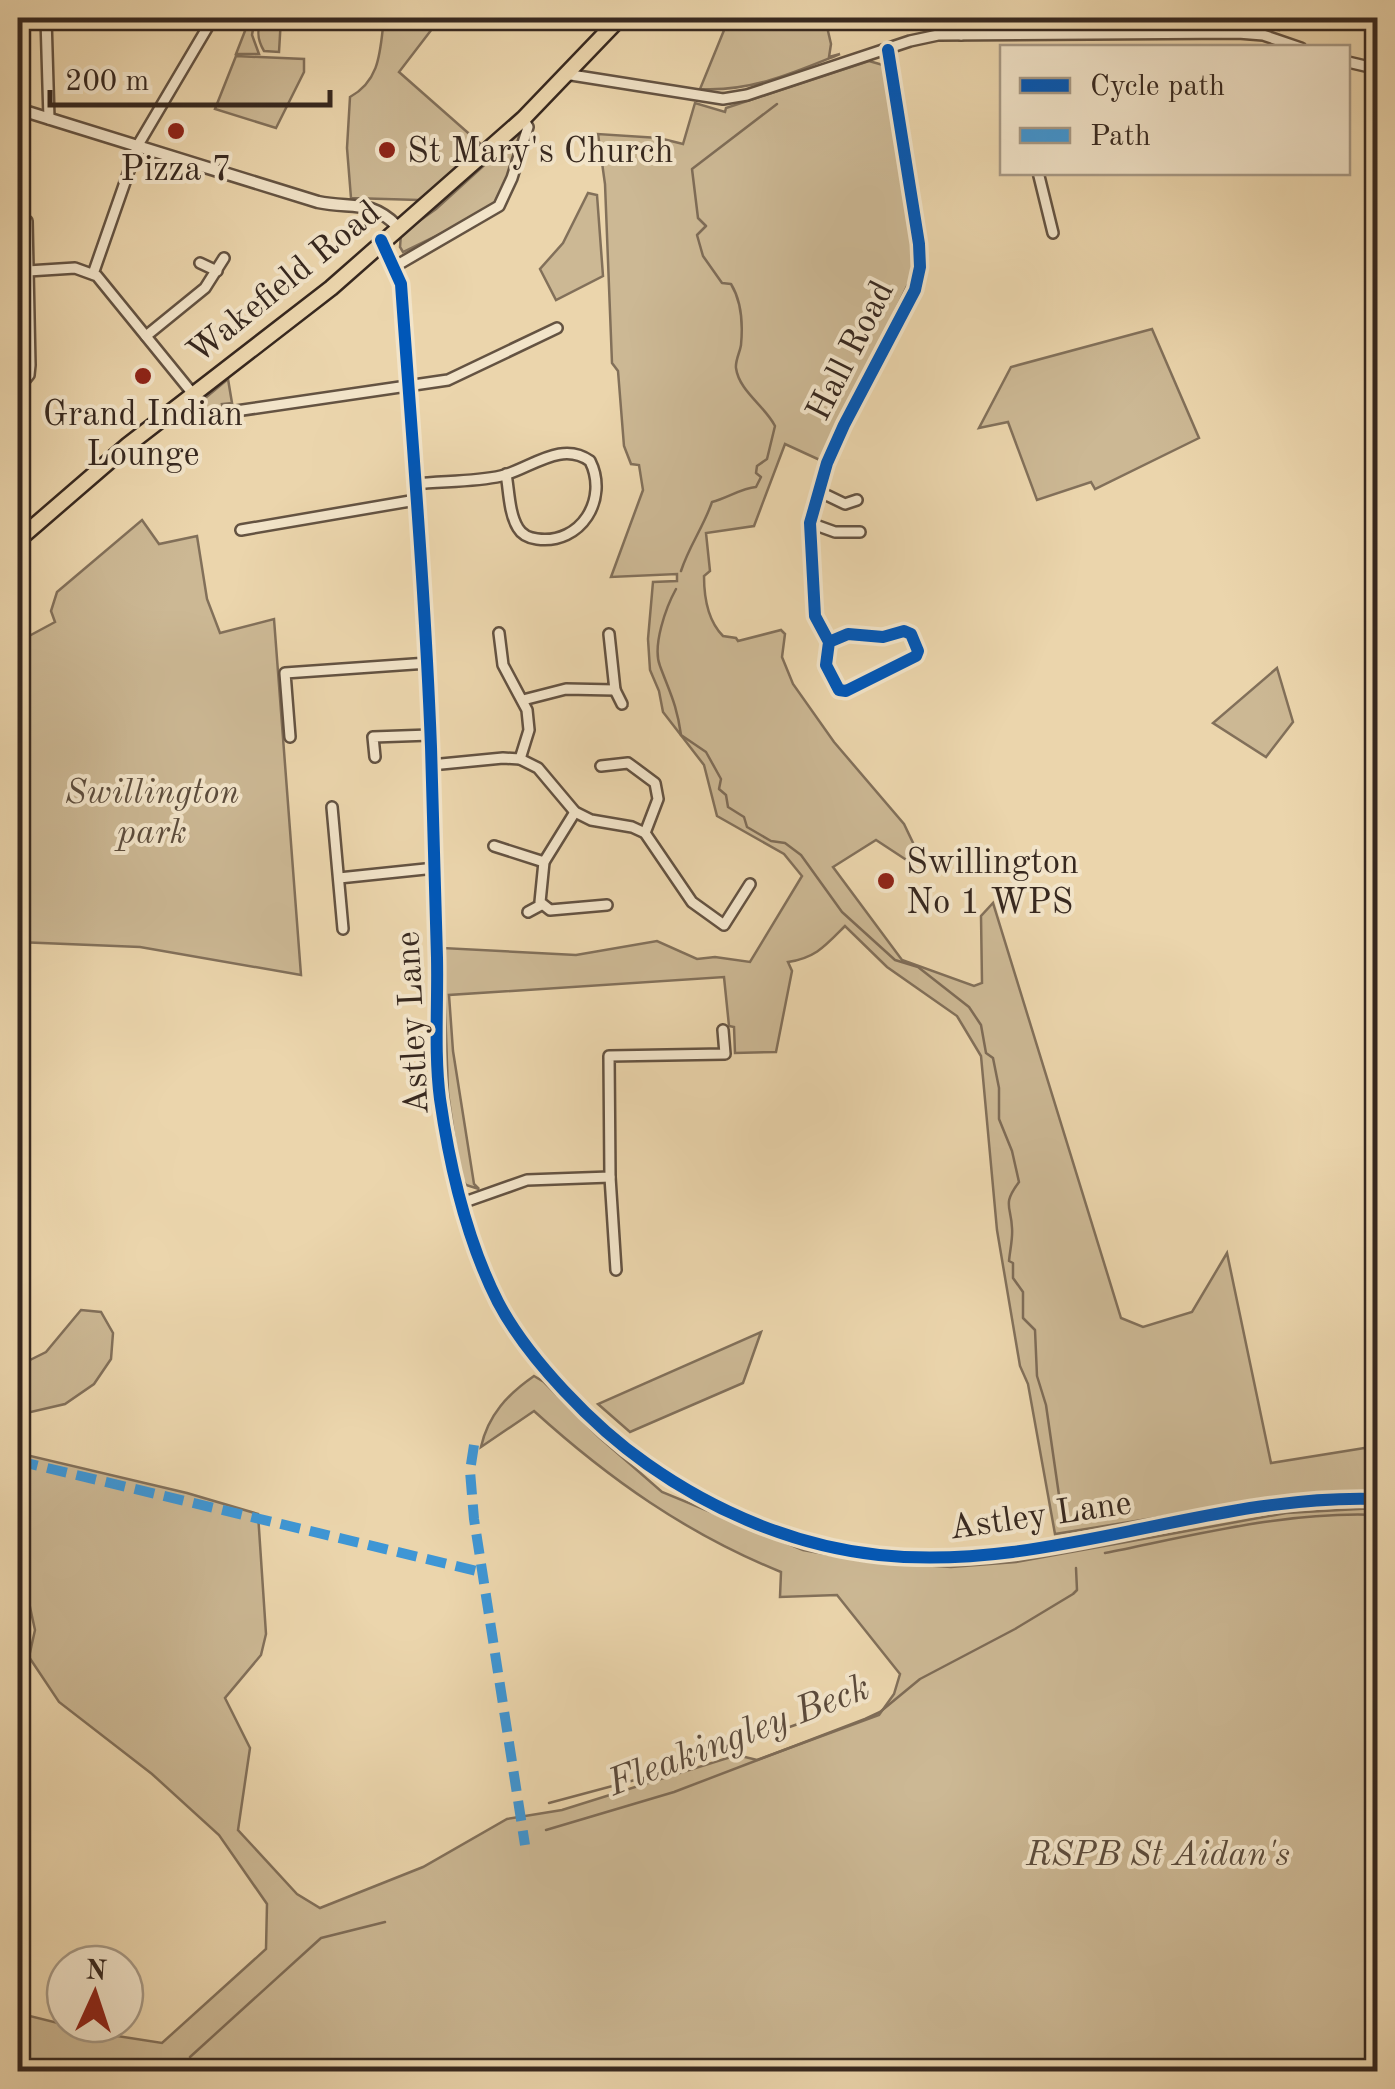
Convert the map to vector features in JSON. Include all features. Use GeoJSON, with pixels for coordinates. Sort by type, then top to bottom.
{"type":"FeatureCollection","features":[{"type":"Feature","properties":{"kind":"main road","name":"Wakefield Road"},"geometry":{"type":"LineString","coordinates":[[18,540],[177,417],[193,394],[331,288],[523,119],[620,18]]}},
{"type":"Feature","properties":{"kind":"street"},"geometry":{"type":"LineString","coordinates":[[46,18],[48,120]]}},
{"type":"Feature","properties":{"kind":"street"},"geometry":{"type":"LineString","coordinates":[[93,274],[138,145],[213,19],[200,18]]}},
{"type":"Feature","properties":{"kind":"street"},"geometry":{"type":"LineString","coordinates":[[957,18],[961,35]]}},
{"type":"Feature","properties":{"kind":"street"},"geometry":{"type":"LineString","coordinates":[[565,74],[723,99],[747,95],[922,38],[1238,33],[1262,35],[1292,45]]}},
{"type":"Feature","properties":{"kind":"street"},"geometry":{"type":"LineString","coordinates":[[1008,34],[1010,45]]}},
{"type":"Feature","properties":{"kind":"street","name":"Hall Road"},"geometry":{"type":"LineString","coordinates":[[829,642],[816,616],[810,522],[844,425],[912,297],[919,275],[920,244],[888,50]]}},
{"type":"Feature","properties":{"kind":"street"},"geometry":{"type":"LineString","coordinates":[[1350,62],[1378,69]]}},
{"type":"Feature","properties":{"kind":"street"},"geometry":{"type":"LineString","coordinates":[[18,110],[318,202],[367,206],[384,212],[397,226]]}},
{"type":"Feature","properties":{"kind":"street"},"geometry":{"type":"LineString","coordinates":[[394,267],[499,206],[528,127],[523,119]]}},
{"type":"Feature","properties":{"kind":"street"},"geometry":{"type":"LineString","coordinates":[[1039,175],[1053,233]]}},
{"type":"Feature","properties":{"kind":"street"},"geometry":{"type":"LineString","coordinates":[[18,389],[29,375],[30,365],[26,221]]}},
{"type":"Feature","properties":{"kind":"street","name":"Astley Lane"},"geometry":{"type":"LineString","coordinates":[[381,240],[402,284],[428,662],[440,1095],[459,1204],[499,1304],[561,1388],[628,1450],[714,1506],[762,1527],[831,1547],[878,1555],[970,1558],[1284,1505],[1378,1499]]}},
{"type":"Feature","properties":{"kind":"street"},"geometry":{"type":"LineString","coordinates":[[146,336],[205,288],[224,258]]}},
{"type":"Feature","properties":{"kind":"street"},"geometry":{"type":"LineString","coordinates":[[200,262],[217,272]]}},
{"type":"Feature","properties":{"kind":"street"},"geometry":{"type":"LineString","coordinates":[[28,271],[75,268],[104,281],[193,394]]}},
{"type":"Feature","properties":{"kind":"street"},"geometry":{"type":"LineString","coordinates":[[177,417],[448,380],[558,328]]}},
{"type":"Feature","properties":{"kind":"street"},"geometry":{"type":"LineString","coordinates":[[414,484],[506,474],[566,453],[585,457],[593,466],[594,498],[586,519],[576,531],[562,538],[536,539],[524,535],[516,525],[506,474]]}},
{"type":"Feature","properties":{"kind":"street"},"geometry":{"type":"LineString","coordinates":[[818,491],[845,504],[857,500]]}},
{"type":"Feature","properties":{"kind":"street"},"geometry":{"type":"LineString","coordinates":[[242,530],[416,500]]}},
{"type":"Feature","properties":{"kind":"street"},"geometry":{"type":"LineString","coordinates":[[810,522],[834,532],[860,532]]}},
{"type":"Feature","properties":{"kind":"street"},"geometry":{"type":"LineString","coordinates":[[904,631],[911,634],[918,651],[916,656],[843,691],[837,688],[826,665],[829,642],[848,634],[883,637],[904,631]]}},
{"type":"Feature","properties":{"kind":"street"},"geometry":{"type":"LineString","coordinates":[[499,633],[503,665],[524,700],[529,730],[520,759]]}},
{"type":"Feature","properties":{"kind":"street"},"geometry":{"type":"LineString","coordinates":[[609,634],[615,690],[622,704]]}},
{"type":"Feature","properties":{"kind":"street"},"geometry":{"type":"LineString","coordinates":[[290,737],[286,673],[428,662]]}},
{"type":"Feature","properties":{"kind":"street"},"geometry":{"type":"LineString","coordinates":[[524,700],[566,689],[615,690]]}},
{"type":"Feature","properties":{"kind":"street"},"geometry":{"type":"LineString","coordinates":[[374,756],[373,737],[430,735]]}},
{"type":"Feature","properties":{"kind":"street"},"geometry":{"type":"LineString","coordinates":[[431,765],[520,759],[538,768],[574,812],[645,834],[692,902],[723,928],[750,884]]}},
{"type":"Feature","properties":{"kind":"street"},"geometry":{"type":"LineString","coordinates":[[601,766],[628,764],[655,783],[658,799],[645,834]]}},
{"type":"Feature","properties":{"kind":"street"},"geometry":{"type":"LineString","coordinates":[[332,807],[343,929]]}},
{"type":"Feature","properties":{"kind":"street"},"geometry":{"type":"LineString","coordinates":[[542,904],[544,862],[574,812]]}},
{"type":"Feature","properties":{"kind":"street"},"geometry":{"type":"LineString","coordinates":[[494,846],[544,862]]}},
{"type":"Feature","properties":{"kind":"street"},"geometry":{"type":"LineString","coordinates":[[339,878],[435,868]]}},
{"type":"Feature","properties":{"kind":"street"},"geometry":{"type":"LineString","coordinates":[[542,904],[550,910],[606,905]]}},
{"type":"Feature","properties":{"kind":"street"},"geometry":{"type":"LineString","coordinates":[[528,912],[542,904]]}},
{"type":"Feature","properties":{"kind":"street"},"geometry":{"type":"LineString","coordinates":[[616,1270],[609,1056],[725,1054],[723,1030]]}},
{"type":"Feature","properties":{"kind":"street"},"geometry":{"type":"LineString","coordinates":[[459,1204],[527,1180],[610,1177]]}},
{"type":"Feature","properties":{"kind":"green space"},"geometry":{"type":"Polygon","coordinates":[[[250,18],[255,18],[252,35],[259,54],[236,54],[250,18]]]}},
{"type":"Feature","properties":{"kind":"green space"},"geometry":{"type":"Polygon","coordinates":[[[263,18],[274,24],[275,18],[281,18],[279,52],[264,51],[262,47],[258,30],[263,18]]]}},
{"type":"Feature","properties":{"kind":"green space"},"geometry":{"type":"Polygon","coordinates":[[[384,18],[418,18],[432,29],[399,72],[483,146],[419,200],[351,198],[347,148],[350,97],[373,73],[384,18]]]}},
{"type":"Feature","properties":{"kind":"green space"},"geometry":{"type":"Polygon","coordinates":[[[729,18],[825,18],[831,44],[829,57],[840,54],[754,84],[700,89],[729,18]]]}},
{"type":"Feature","properties":{"kind":"green space"},"geometry":{"type":"Polygon","coordinates":[[[1078,18],[1280,18],[1279,30],[1243,26],[1077,29],[1078,18]]]}},
{"type":"Feature","properties":{"kind":"green space"},"geometry":{"type":"Polygon","coordinates":[[[236,56],[304,59],[304,72],[276,128],[215,109],[236,56]]]}},
{"type":"Feature","properties":{"kind":"green space"},"geometry":{"type":"Polygon","coordinates":[[[869,61],[883,65],[914,249],[911,278],[822,461],[785,444],[754,526],[706,533],[710,571],[704,576],[704,584],[710,616],[723,636],[738,641],[781,630],[785,634],[782,657],[793,684],[834,742],[904,824],[915,847],[908,861],[876,840],[833,867],[902,960],[974,986],[982,983],[981,916],[993,903],[1121,1318],[1143,1327],[1192,1312],[1227,1253],[1271,1463],[1377,1446],[1377,1494],[1272,1499],[1055,1534],[997,1230],[981,1056],[957,1016],[887,967],[845,926],[813,954],[788,962],[792,971],[776,1052],[735,1053],[724,977],[449,995],[453,1051],[474,1184],[479,1189],[466,1185],[460,1176],[448,1093],[443,948],[576,955],[657,941],[697,959],[715,957],[750,962],[802,876],[784,854],[717,816],[704,765],[663,712],[650,670],[648,639],[653,582],[677,581],[677,574],[611,577],[643,490],[639,465],[631,464],[624,446],[618,371],[612,363],[605,184],[598,134],[659,138],[683,144],[695,103],[725,112],[726,108],[869,61]]]}},
{"type":"Feature","properties":{"kind":"green space"},"geometry":{"type":"Polygon","coordinates":[[[523,130],[507,180],[491,209],[403,252],[401,234],[436,209],[523,130]]]}},
{"type":"Feature","properties":{"kind":"green space"},"geometry":{"type":"Polygon","coordinates":[[[588,193],[597,195],[603,276],[556,300],[540,269],[563,243],[588,193]]]}},
{"type":"Feature","properties":{"kind":"green space"},"geometry":{"type":"Polygon","coordinates":[[[1152,329],[1199,438],[1095,489],[1091,482],[1037,500],[1008,422],[979,428],[1011,367],[1152,329]]]}},
{"type":"Feature","properties":{"kind":"green space"},"geometry":{"type":"Polygon","coordinates":[[[228,379],[232,403],[186,414],[228,379]]]}},
{"type":"Feature","properties":{"kind":"green space","name":"Swillington park"},"geometry":{"type":"Polygon","coordinates":[[[142,520],[159,544],[197,536],[207,599],[220,633],[274,619],[301,975],[140,947],[18,942],[18,642],[55,622],[51,611],[57,592],[142,520]]]}},
{"type":"Feature","properties":{"kind":"green space"},"geometry":{"type":"Polygon","coordinates":[[[1277,668],[1293,722],[1266,757],[1213,723],[1277,668]]]}},
{"type":"Feature","properties":{"kind":"green space"},"geometry":{"type":"Polygon","coordinates":[[[81,1310],[101,1312],[113,1333],[111,1359],[94,1384],[65,1404],[18,1415],[18,1366],[46,1352],[81,1310]]]}},
{"type":"Feature","properties":{"kind":"green space"},"geometry":{"type":"Polygon","coordinates":[[[761,1332],[743,1383],[630,1432],[598,1404],[761,1332]]]}},
{"type":"Feature","properties":{"kind":"green space","name":"RSPB St Aidan's"},"geometry":{"type":"Polygon","coordinates":[[[534,1376],[544,1382],[662,1492],[803,1550],[865,1561],[951,1567],[1016,1562],[1286,1513],[1377,1508],[1377,2071],[18,2071],[18,2013],[45,2020],[45,2044],[162,2043],[266,1949],[267,1904],[219,1835],[152,1774],[59,1702],[29,1657],[35,1630],[18,1552],[18,1453],[258,1514],[266,1634],[261,1655],[225,1698],[250,1748],[238,1830],[297,1894],[320,1908],[423,1867],[507,1819],[562,1810],[737,1755],[757,1760],[879,1715],[894,1694],[900,1674],[837,1595],[780,1597],[781,1572],[713,1540],[650,1503],[534,1411],[481,1447],[500,1406],[534,1376]]]}},
{"type":"Feature","properties":{"kind":"waterway"},"geometry":{"type":"LineString","coordinates":[[681,571],[712,502],[756,487],[761,477],[756,473],[757,466],[767,459],[775,426],[738,376],[740,306],[731,284],[722,283],[703,256],[697,235],[706,226],[698,218],[692,169],[777,104]]}},
{"type":"Feature","properties":{"kind":"waterway"},"geometry":{"type":"LineString","coordinates":[[676,589],[661,627],[658,658],[681,735],[706,752],[721,779],[719,789],[726,795],[728,807],[744,817],[747,827],[771,841],[785,843],[801,855],[842,912],[895,960],[918,967],[969,1007],[981,1025],[999,1088],[999,1119],[1019,1182],[1009,1201],[1009,1261],[1013,1263],[1013,1278],[1023,1292],[1023,1318],[1035,1330],[1037,1376],[1046,1405],[1063,1523]]}},
{"type":"Feature","properties":{"kind":"waterway"},"geometry":{"type":"LineString","coordinates":[[1105,1553],[1275,1521],[1378,1515]]}},
{"type":"Feature","properties":{"kind":"waterway","name":"Fleakingley Beck"},"geometry":{"type":"LineString","coordinates":[[546,1830],[674,1792],[880,1712],[920,1679],[1073,1594],[1077,1590],[1076,1568]]}},
{"type":"Feature","properties":{"kind":"waterway"},"geometry":{"type":"LineString","coordinates":[[549,1803],[646,1777],[798,1724]]}},
{"type":"Feature","properties":{"kind":"waterway","name":"Fleakingley Beck"},"geometry":{"type":"LineString","coordinates":[[190,2057],[321,1938],[385,1922]]}},
{"type":"Feature","properties":{"kind":"marked path"},"geometry":{"type":"LineString","coordinates":[[474,1445],[470,1471],[474,1519],[525,1845]]}},
{"type":"Feature","properties":{"kind":"marked path"},"geometry":{"type":"LineString","coordinates":[[18,1461],[481,1572]]}},
{"type":"Feature","properties":{"kind":"cycle path"},"geometry":{"type":"LineString","coordinates":[[829,642],[848,634],[883,637],[904,631],[911,634],[918,651],[916,656],[846,691],[839,690],[826,665],[829,642],[815,616],[810,523],[827,463],[915,290],[920,267],[888,50]]}},
{"type":"Feature","properties":{"kind":"cycle path"},"geometry":{"type":"LineString","coordinates":[[381,240],[401,284],[418,515],[431,747],[440,1099],[454,1177],[477,1254],[498,1302],[544,1369],[606,1431],[647,1464],[700,1497],[787,1535],[879,1555],[942,1558],[1004,1553],[1252,1508],[1315,1500],[1378,1499]]}},
{"type":"Feature","properties":{"kind":"place","name":"Pizza 7"},"geometry":{"type":"Point","coordinates":[176,131]}},
{"type":"Feature","properties":{"kind":"place","name":"St Mary's Church"},"geometry":{"type":"Point","coordinates":[387,150]}},
{"type":"Feature","properties":{"kind":"place","name":"Grand Indian Lounge"},"geometry":{"type":"Point","coordinates":[143,376]}},
{"type":"Feature","properties":{"kind":"place","name":"Swillington No 1 WPS"},"geometry":{"type":"Point","coordinates":[886,881]}}]}
